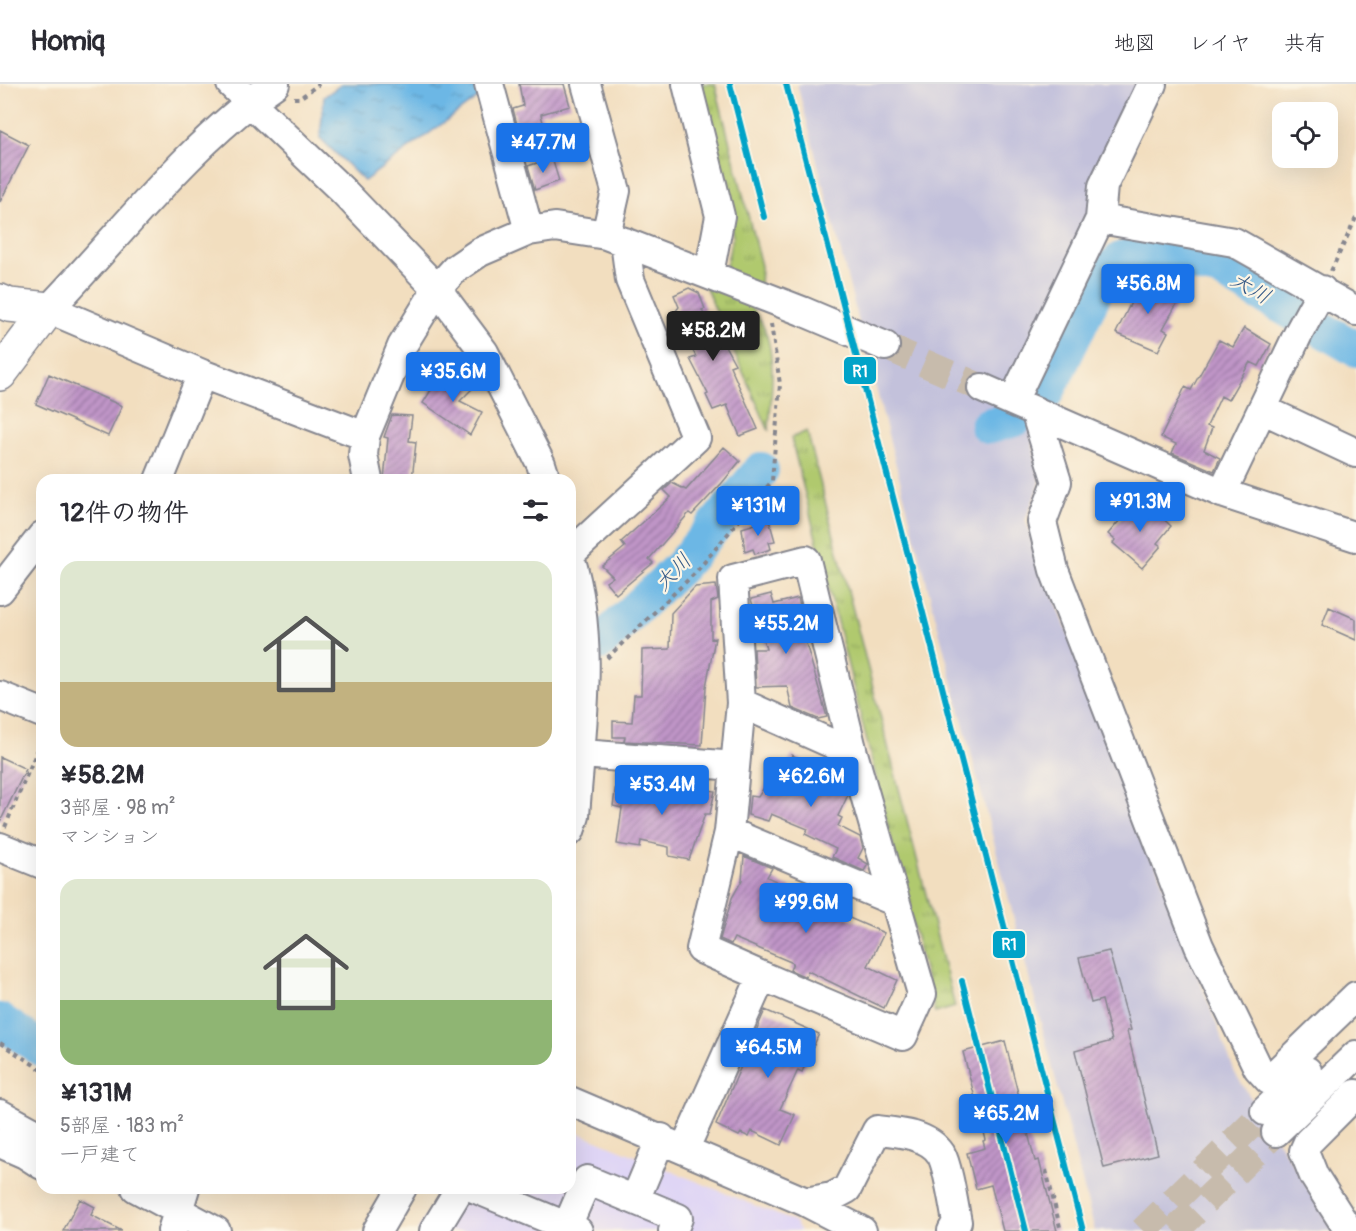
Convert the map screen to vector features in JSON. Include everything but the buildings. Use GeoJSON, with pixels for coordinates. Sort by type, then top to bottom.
{"type":"FeatureCollection","features":[{"type":"Feature","properties":{"kind":"main road"},"geometry":{"type":"LineString","coordinates":[[0,301],[9,305],[48,309]]}},
{"type":"Feature","properties":{"kind":"main road"},"geometry":{"type":"LineString","coordinates":[[0,374],[48,309]]}},
{"type":"Feature","properties":{"kind":"street"},"geometry":{"type":"LineString","coordinates":[[275,84],[241,93],[193,154],[48,309],[202,374],[365,436]]}},
{"type":"Feature","properties":{"kind":"street"},"geometry":{"type":"LineString","coordinates":[[489,84],[529,231]]}},
{"type":"Feature","properties":{"kind":"street"},"geometry":{"type":"LineString","coordinates":[[576,549],[696,438],[630,280],[616,238],[616,191],[586,84]]}},
{"type":"Feature","properties":{"kind":"street"},"geometry":{"type":"LineString","coordinates":[[687,84],[720,216],[709,274]]}},
{"type":"Feature","properties":{"kind":"street"},"geometry":{"type":"LineString","coordinates":[[1152,84],[1102,186],[1100,219],[1024,406],[1057,482],[1042,522],[1054,570],[1199,945],[1258,1068],[1269,1080],[1356,996]]}},
{"type":"Feature","properties":{"kind":"street"},"geometry":{"type":"LineString","coordinates":[[241,93],[437,289],[484,352],[544,474]]}},
{"type":"Feature","properties":{"kind":"street"},"geometry":{"type":"LineString","coordinates":[[1100,219],[1234,242],[1310,312],[1356,311]]}},
{"type":"Feature","properties":{"kind":"street"},"geometry":{"type":"LineString","coordinates":[[367,474],[363,455],[365,436],[402,346],[437,289],[454,269],[480,252],[529,231],[555,227],[616,238],[885,346]]}},
{"type":"Feature","properties":{"kind":"street"},"geometry":{"type":"LineString","coordinates":[[1222,493],[1310,312]]}},
{"type":"Feature","properties":{"kind":"street"},"geometry":{"type":"LineString","coordinates":[[161,474],[202,374]]}},
{"type":"Feature","properties":{"kind":"street"},"geometry":{"type":"LineString","coordinates":[[982,388],[1222,493],[1356,537]]}},
{"type":"Feature","properties":{"kind":"street"},"geometry":{"type":"LineString","coordinates":[[1262,409],[1356,453]]}},
{"type":"Feature","properties":{"kind":"street"},"geometry":{"type":"LineString","coordinates":[[0,590],[10,555],[36,540]]}},
{"type":"Feature","properties":{"kind":"street"},"geometry":{"type":"LineString","coordinates":[[806,560],[853,753],[922,994],[903,1036],[701,948],[729,832],[741,703],[733,579],[806,560]]}},
{"type":"Feature","properties":{"kind":"street"},"geometry":{"type":"LineString","coordinates":[[576,577],[585,632],[585,679],[576,746]]}},
{"type":"Feature","properties":{"kind":"street"},"geometry":{"type":"LineString","coordinates":[[0,696],[36,711]]}},
{"type":"Feature","properties":{"kind":"street"},"geometry":{"type":"LineString","coordinates":[[741,703],[853,753]]}},
{"type":"Feature","properties":{"kind":"street"},"geometry":{"type":"LineString","coordinates":[[576,753],[735,765]]}},
{"type":"Feature","properties":{"kind":"street"},"geometry":{"type":"LineString","coordinates":[[729,832],[894,901]]}},
{"type":"Feature","properties":{"kind":"street"},"geometry":{"type":"LineString","coordinates":[[0,847],[36,862]]}},
{"type":"Feature","properties":{"kind":"street"},"geometry":{"type":"LineString","coordinates":[[635,1200],[673,1143],[762,976]]}},
{"type":"Feature","properties":{"kind":"street"},"geometry":{"type":"LineString","coordinates":[[1356,1023],[1271,1122],[1356,1055]]}},
{"type":"Feature","properties":{"kind":"street"},"geometry":{"type":"LineString","coordinates":[[1349,1231],[1314,1176],[1304,1151],[1308,1142],[1356,1094]]}},
{"type":"Feature","properties":{"kind":"street"},"geometry":{"type":"LineString","coordinates":[[576,1103],[673,1143],[806,1202],[862,1231]]}},
{"type":"Feature","properties":{"kind":"street"},"geometry":{"type":"LineString","coordinates":[[0,1114],[27,1146]]}},
{"type":"Feature","properties":{"kind":"street"},"geometry":{"type":"LineString","coordinates":[[806,1202],[832,1197],[847,1190],[877,1130],[904,1133],[924,1141],[941,1154],[957,1222],[952,1231]]}},
{"type":"Feature","properties":{"kind":"street"},"geometry":{"type":"LineString","coordinates":[[576,1194],[579,1176],[678,1218],[673,1231]]}},
{"type":"Feature","properties":{"kind":"street"},"geometry":{"type":"LineString","coordinates":[[147,1194],[216,1231]]}},
{"type":"Feature","properties":{"kind":"street"},"geometry":{"type":"LineString","coordinates":[[377,1231],[399,1194]]}},
{"type":"Feature","properties":{"kind":"street"},"geometry":{"type":"LineString","coordinates":[[440,1229],[457,1194]]}},
{"type":"Feature","properties":{"kind":"street"},"geometry":{"type":"LineString","coordinates":[[488,1194],[570,1229],[576,1194]]}},
{"type":"Feature","properties":{"kind":"path"},"geometry":{"type":"LineString","coordinates":[[1310,312],[1356,218]]}},
{"type":"Feature","properties":{"kind":"path"},"geometry":{"type":"LineString","coordinates":[[585,679],[696,572],[772,481],[780,384],[774,330],[757,293]]}},
{"type":"Feature","properties":{"kind":"path"},"geometry":{"type":"LineString","coordinates":[[0,837],[36,753]]}},
{"type":"Feature","properties":{"kind":"path"},"geometry":{"type":"LineString","coordinates":[[0,1043],[36,1066]]}},
{"type":"Feature","properties":{"kind":"path"},"geometry":{"type":"LineString","coordinates":[[1046,1170],[1061,1231]]}},
{"type":"Feature","properties":{"kind":"shaded area"},"geometry":{"type":"Polygon","coordinates":[[[797,84],[1142,84],[1094,222],[1003,406],[1029,421],[1040,484],[1025,520],[1235,1073],[1335,1231],[1095,1231],[797,84]]]}},
{"type":"Feature","properties":{"kind":"shaded area"},"geometry":{"type":"Polygon","coordinates":[[[576,1131],[795,1222],[801,1231],[417,1231],[439,1194],[576,1194],[576,1131]]]}},
{"type":"Feature","properties":{"kind":"green space"},"geometry":{"type":"Polygon","coordinates":[[[696,84],[715,84],[761,266],[760,286],[725,270],[733,236],[696,84]]]}},
{"type":"Feature","properties":{"kind":"green space"},"geometry":{"type":"Polygon","coordinates":[[[705,286],[740,298],[756,314],[764,329],[772,361],[769,431],[705,286]]]}},
{"type":"Feature","properties":{"kind":"green space"},"geometry":{"type":"Polygon","coordinates":[[[807,431],[955,1007],[935,1013],[791,438],[807,431]]]}},
{"type":"Feature","properties":{"kind":"water"},"geometry":{"type":"Polygon","coordinates":[[[342,84],[477,84],[480,96],[364,181],[320,138],[324,97],[342,84]]]}},
{"type":"Feature","properties":{"kind":"waterway","name":"大川"},"geometry":{"type":"LineString","coordinates":[[1136,252],[1218,269],[1356,349]]}},
{"type":"Feature","properties":{"kind":"waterway","name":"大川"},"geometry":{"type":"LineString","coordinates":[[1047,392],[1104,273],[1122,259]]}},
{"type":"Feature","properties":{"kind":"waterway","name":"大川"},"geometry":{"type":"LineString","coordinates":[[988,426],[1015,419]]}},
{"type":"Feature","properties":{"kind":"waterway","name":"大川"},"geometry":{"type":"LineString","coordinates":[[601,642],[681,566],[761,470]]}},
{"type":"Feature","properties":{"kind":"waterway","name":"大川"},"geometry":{"type":"LineString","coordinates":[[0,1021],[36,1045]]}},
{"type":"Feature","properties":{"kind":"tunnel"},"geometry":{"type":"LineString","coordinates":[[885,346],[982,388]]}},
{"type":"Feature","properties":{"kind":"tunnel"},"geometry":{"type":"LineString","coordinates":[[1143,1231],[1265,1111]]}},
{"type":"Feature","properties":{"kind":"tunnel"},"geometry":{"type":"LineString","coordinates":[[1175,1231],[1276,1132]]}},
{"type":"Feature","properties":{"kind":"transit line","name":"R1"},"geometry":{"type":"LineString","coordinates":[[730,84],[764,217]]}},
{"type":"Feature","properties":{"kind":"transit line","name":"R1"},"geometry":{"type":"LineString","coordinates":[[786,84],[1083,1231]]}},
{"type":"Feature","properties":{"kind":"transit line","name":"R1"},"geometry":{"type":"LineString","coordinates":[[962,981],[1026,1231]]}}]}
